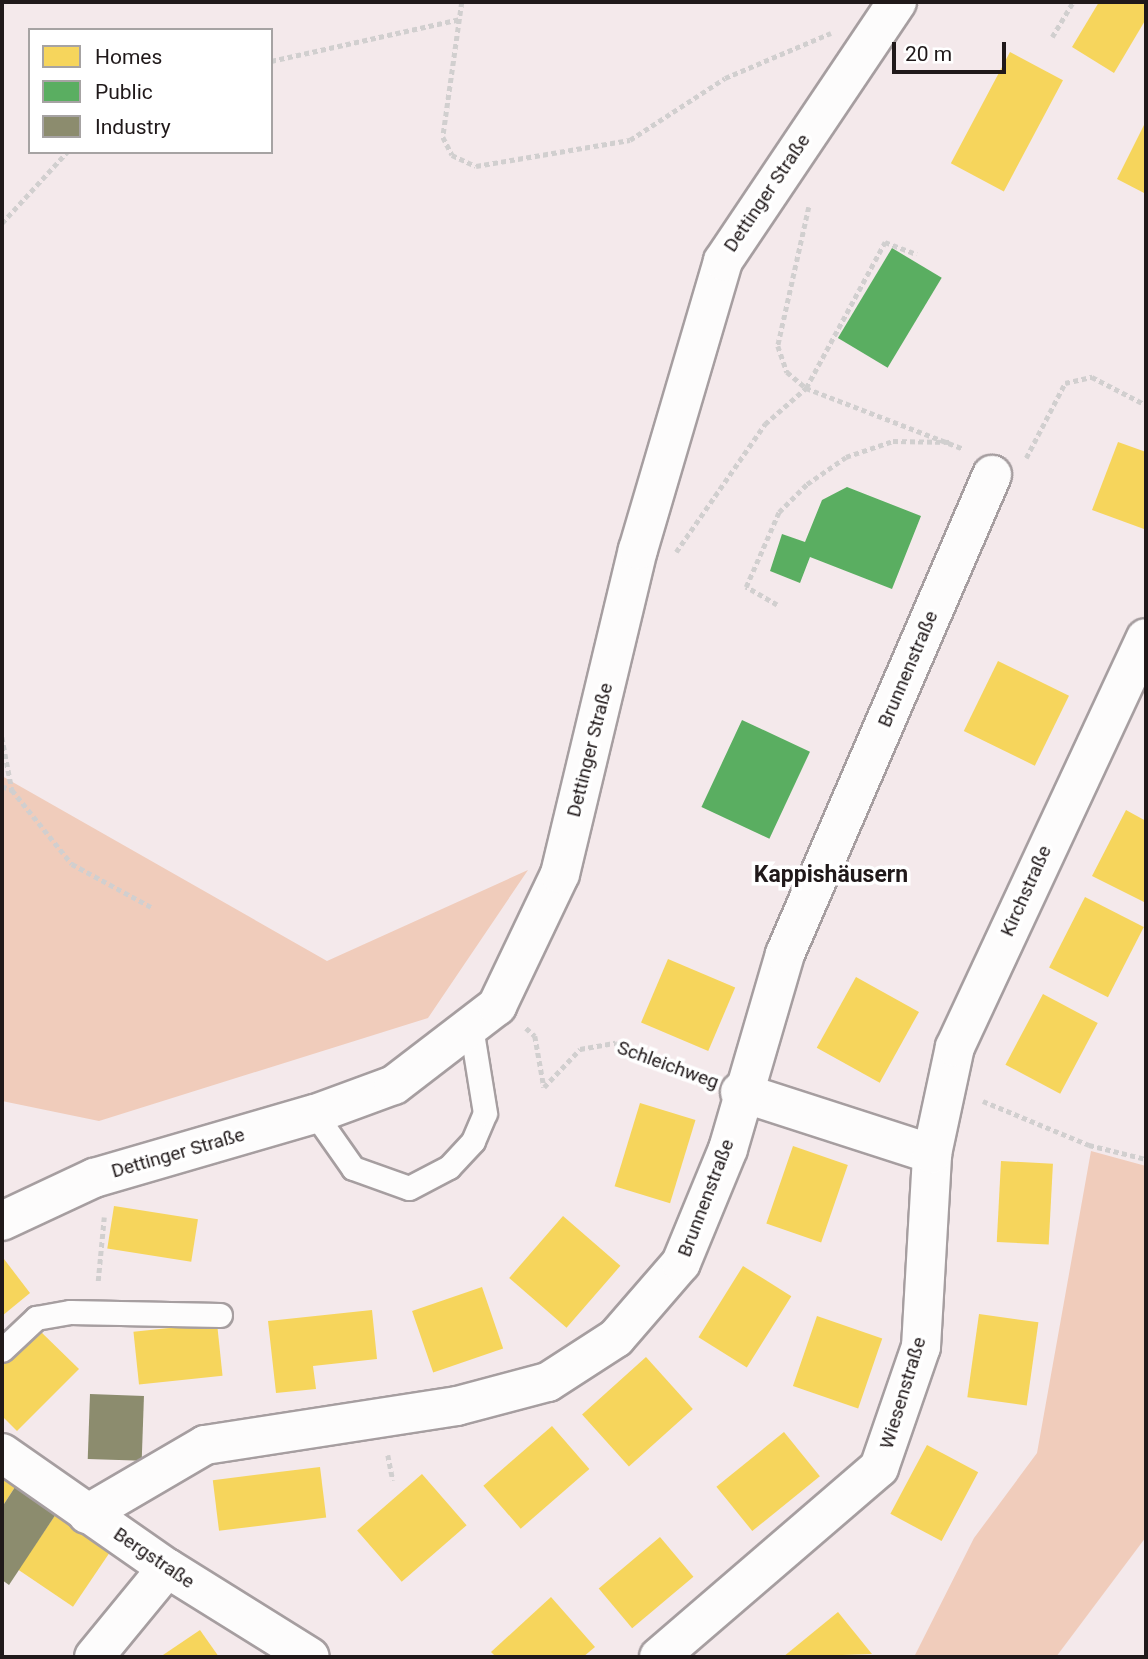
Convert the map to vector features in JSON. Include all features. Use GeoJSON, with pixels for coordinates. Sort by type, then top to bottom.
{"type":"FeatureCollection","features":[{"type":"Feature","properties":{"kind":"street","name":"Dettinger Straße"},"geometry":{"type":"LineString","coordinates":[[2,1221],[94,1178],[315,1114],[394,1085],[484,1017],[560,874],[638,550],[723,261],[897,2]]}},
{"type":"Feature","properties":{"kind":"street","name":"Brunnenstraße"},"geometry":{"type":"LineString","coordinates":[[87,1514],[205,1445],[457,1406],[548,1382],[605,1346],[681,1264],[728,1149],[740,1092],[785,954],[992,475]]}},
{"type":"Feature","properties":{"kind":"street","name":"Kirchstraße"},"geometry":{"type":"LineString","coordinates":[[932,1154],[955,1047],[1146,638]]}},
{"type":"Feature","properties":{"kind":"street"},"geometry":{"type":"LineString","coordinates":[[740,1092],[932,1154]]}},
{"type":"Feature","properties":{"kind":"street","name":"Wiesenstraße"},"geometry":{"type":"LineString","coordinates":[[659,1657],[879,1468],[921,1347],[932,1154]]}},
{"type":"Feature","properties":{"kind":"street","name":"Bergstraße"},"geometry":{"type":"LineString","coordinates":[[2,1453],[167,1568],[310,1657]]}},
{"type":"Feature","properties":{"kind":"street"},"geometry":{"type":"LineString","coordinates":[[94,1657],[167,1568]]}},
{"type":"Feature","properties":{"kind":"lane"},"geometry":{"type":"LineString","coordinates":[[315,1114],[353,1168],[409,1188],[449,1167],[473,1141],[485,1113],[484,1017]]}},
{"type":"Feature","properties":{"kind":"lane"},"geometry":{"type":"LineString","coordinates":[[2,1350],[36,1318],[94,1313],[220,1315]]}},
{"type":"Feature","properties":{"kind":"path"},"geometry":{"type":"LineString","coordinates":[[462,2],[443,137],[452,155],[476,166],[629,140],[725,78],[827,31],[867,44]]}},
{"type":"Feature","properties":{"kind":"path"},"geometry":{"type":"LineString","coordinates":[[1052,37],[1073,2]]}},
{"type":"Feature","properties":{"kind":"path"},"geometry":{"type":"LineString","coordinates":[[273,61],[460,19]]}},
{"type":"Feature","properties":{"kind":"path"},"geometry":{"type":"LineString","coordinates":[[2,223],[65,154]]}},
{"type":"Feature","properties":{"kind":"path"},"geometry":{"type":"LineString","coordinates":[[808,209],[778,346],[787,372],[806,388],[956,442],[992,475],[1021,468],[1065,383],[1092,377],[1146,405]]}},
{"type":"Feature","properties":{"kind":"path"},"geometry":{"type":"LineString","coordinates":[[703,520],[765,424],[806,388],[885,242],[917,254]]}},
{"type":"Feature","properties":{"kind":"path"},"geometry":{"type":"LineString","coordinates":[[777,605],[746,587],[779,512],[807,484],[846,457],[893,441],[956,442]]}},
{"type":"Feature","properties":{"kind":"path"},"geometry":{"type":"LineString","coordinates":[[2,737],[12,790],[72,864],[153,908]]}},
{"type":"Feature","properties":{"kind":"path"},"geometry":{"type":"LineString","coordinates":[[2,786],[12,790]]}},
{"type":"Feature","properties":{"kind":"path","name":"Schleichweg"},"geometry":{"type":"LineString","coordinates":[[484,1017],[535,1036],[544,1087],[580,1049],[615,1043],[740,1092]]}},
{"type":"Feature","properties":{"kind":"path"},"geometry":{"type":"LineString","coordinates":[[947,1087],[1089,1145],[1146,1159]]}},
{"type":"Feature","properties":{"kind":"path"},"geometry":{"type":"LineString","coordinates":[[94,1313],[104,1233]]}},
{"type":"Feature","properties":{"kind":"shaded area"},"geometry":{"type":"Polygon","coordinates":[[[2,776],[327,961],[528,870],[428,1018],[99,1121],[2,1101],[2,776]]]}},
{"type":"Feature","properties":{"kind":"shaded area"},"geometry":{"type":"Polygon","coordinates":[[[1091,1151],[1146,1166],[1146,1537],[1056,1657],[914,1657],[974,1538],[1037,1453],[1091,1151]]]}},
{"type":"Feature","properties":{"kind":"building: Homes"},"geometry":{"type":"Polygon","coordinates":[[[1099,2],[1146,2],[1146,19],[1114,73],[1072,47],[1099,2]]]}},
{"type":"Feature","properties":{"kind":"building: Homes"},"geometry":{"type":"Polygon","coordinates":[[[1010,52],[1063,80],[1004,191],[951,163],[1010,52]]]}},
{"type":"Feature","properties":{"kind":"building: Homes"},"geometry":{"type":"Polygon","coordinates":[[[1146,121],[1146,194],[1117,179],[1146,121]]]}},
{"type":"Feature","properties":{"kind":"building: Homes"},"geometry":{"type":"Polygon","coordinates":[[[1118,442],[1146,452],[1144,529],[1092,510],[1118,442]]]}},
{"type":"Feature","properties":{"kind":"building: Homes"},"geometry":{"type":"Polygon","coordinates":[[[998,661],[1069,696],[1035,766],[964,731],[998,661]]]}},
{"type":"Feature","properties":{"kind":"building: Homes"},"geometry":{"type":"Polygon","coordinates":[[[1126,810],[1146,821],[1146,903],[1092,876],[1126,810]]]}},
{"type":"Feature","properties":{"kind":"building: Homes"},"geometry":{"type":"Polygon","coordinates":[[[1085,897],[1144,927],[1108,997],[1049,967],[1085,897]]]}},
{"type":"Feature","properties":{"kind":"building: Homes"},"geometry":{"type":"Polygon","coordinates":[[[668,959],[735,988],[708,1051],[641,1023],[668,959]]]}},
{"type":"Feature","properties":{"kind":"building: Homes"},"geometry":{"type":"Polygon","coordinates":[[[856,977],[919,1012],[880,1083],[817,1048],[856,977]]]}},
{"type":"Feature","properties":{"kind":"building: Homes"},"geometry":{"type":"Polygon","coordinates":[[[1043,994],[1098,1023],[1060,1094],[1005,1065],[1043,994]]]}},
{"type":"Feature","properties":{"kind":"building: Homes"},"geometry":{"type":"Polygon","coordinates":[[[640,1103],[695,1120],[670,1203],[615,1186],[640,1103]]]}},
{"type":"Feature","properties":{"kind":"building: Homes"},"geometry":{"type":"Polygon","coordinates":[[[793,1146],[848,1165],[821,1242],[766,1224],[793,1146]]]}},
{"type":"Feature","properties":{"kind":"building: Homes"},"geometry":{"type":"Polygon","coordinates":[[[1001,1161],[1053,1164],[1049,1245],[997,1242],[1001,1161]]]}},
{"type":"Feature","properties":{"kind":"building: Homes"},"geometry":{"type":"Polygon","coordinates":[[[114,1206],[198,1219],[191,1262],[107,1248],[114,1206]]]}},
{"type":"Feature","properties":{"kind":"building: Homes"},"geometry":{"type":"Polygon","coordinates":[[[563,1216],[620,1266],[567,1328],[509,1278],[563,1216]]]}},
{"type":"Feature","properties":{"kind":"building: Homes"},"geometry":{"type":"Polygon","coordinates":[[[4,1259],[30,1293],[2,1316],[2,1260],[4,1259]]]}},
{"type":"Feature","properties":{"kind":"building: Homes"},"geometry":{"type":"Polygon","coordinates":[[[743,1266],[791,1296],[747,1367],[698,1337],[743,1266]]]}},
{"type":"Feature","properties":{"kind":"building: Homes"},"geometry":{"type":"Polygon","coordinates":[[[482,1287],[503,1348],[433,1373],[412,1311],[482,1287]]]}},
{"type":"Feature","properties":{"kind":"building: Homes"},"geometry":{"type":"Polygon","coordinates":[[[372,1310],[377,1359],[313,1366],[316,1389],[276,1393],[268,1321],[372,1310]]]}},
{"type":"Feature","properties":{"kind":"building: Homes"},"geometry":{"type":"Polygon","coordinates":[[[979,1314],[1038,1322],[1027,1406],[967,1397],[979,1314]]]}},
{"type":"Feature","properties":{"kind":"building: Homes"},"geometry":{"type":"Polygon","coordinates":[[[817,1316],[882,1338],[858,1408],[793,1386],[817,1316]]]}},
{"type":"Feature","properties":{"kind":"building: Homes"},"geometry":{"type":"Polygon","coordinates":[[[217,1323],[223,1376],[139,1384],[133,1332],[217,1323]]]}},
{"type":"Feature","properties":{"kind":"building: Homes"},"geometry":{"type":"Polygon","coordinates":[[[38,1329],[79,1369],[17,1431],[2,1416],[2,1365],[38,1329]]]}},
{"type":"Feature","properties":{"kind":"building: Homes"},"geometry":{"type":"Polygon","coordinates":[[[646,1357],[693,1409],[629,1467],[582,1415],[646,1357]]]}},
{"type":"Feature","properties":{"kind":"building: Homes"},"geometry":{"type":"Polygon","coordinates":[[[552,1426],[589,1469],[521,1529],[483,1486],[552,1426]]]}},
{"type":"Feature","properties":{"kind":"building: Homes"},"geometry":{"type":"Polygon","coordinates":[[[784,1432],[820,1476],[752,1531],[716,1487],[784,1432]]]}},
{"type":"Feature","properties":{"kind":"building: Homes"},"geometry":{"type":"Polygon","coordinates":[[[927,1445],[978,1472],[942,1541],[890,1514],[927,1445]]]}},
{"type":"Feature","properties":{"kind":"building: Homes"},"geometry":{"type":"Polygon","coordinates":[[[320,1467],[326,1518],[219,1531],[213,1480],[320,1467]]]}},
{"type":"Feature","properties":{"kind":"building: Homes"},"geometry":{"type":"Polygon","coordinates":[[[2,1474],[17,1484],[2,1507],[2,1474]]]}},
{"type":"Feature","properties":{"kind":"building: Homes"},"geometry":{"type":"Polygon","coordinates":[[[422,1474],[467,1525],[402,1582],[357,1530],[422,1474]]]}},
{"type":"Feature","properties":{"kind":"building: Homes"},"geometry":{"type":"Polygon","coordinates":[[[58,1511],[113,1548],[73,1607],[18,1570],[58,1511]]]}},
{"type":"Feature","properties":{"kind":"building: Homes"},"geometry":{"type":"Polygon","coordinates":[[[660,1537],[693,1577],[632,1628],[599,1588],[660,1537]]]}},
{"type":"Feature","properties":{"kind":"building: Homes"},"geometry":{"type":"Polygon","coordinates":[[[551,1597],[595,1647],[583,1657],[496,1657],[491,1652],[551,1597]]]}},
{"type":"Feature","properties":{"kind":"building: Homes"},"geometry":{"type":"Polygon","coordinates":[[[838,1612],[872,1654],[783,1657],[838,1612]]]}},
{"type":"Feature","properties":{"kind":"building: Homes"},"geometry":{"type":"Polygon","coordinates":[[[200,1630],[219,1657],[160,1657],[200,1630]]]}},
{"type":"Feature","properties":{"kind":"building: Public"},"geometry":{"type":"Polygon","coordinates":[[[892,248],[942,278],[888,368],[838,338],[892,248]]]}},
{"type":"Feature","properties":{"kind":"building: Public"},"geometry":{"type":"Polygon","coordinates":[[[847,487],[921,516],[892,589],[810,557],[800,583],[770,571],[782,534],[805,542],[822,500],[847,487]]]}},
{"type":"Feature","properties":{"kind":"building: Public"},"geometry":{"type":"Polygon","coordinates":[[[742,720],[810,752],[769,839],[701,807],[742,720]]]}},
{"type":"Feature","properties":{"kind":"building: Industry"},"geometry":{"type":"Polygon","coordinates":[[[90,1394],[144,1396],[142,1461],[88,1459],[90,1394]]]}},
{"type":"Feature","properties":{"kind":"building: Industry"},"geometry":{"type":"Polygon","coordinates":[[[17,1484],[58,1511],[9,1585],[2,1580],[2,1507],[17,1484]]]}},
{"type":"Feature","properties":{"kind":"district","name":"Kappishäusern"},"geometry":{"type":"Point","coordinates":[831,875]}}]}
